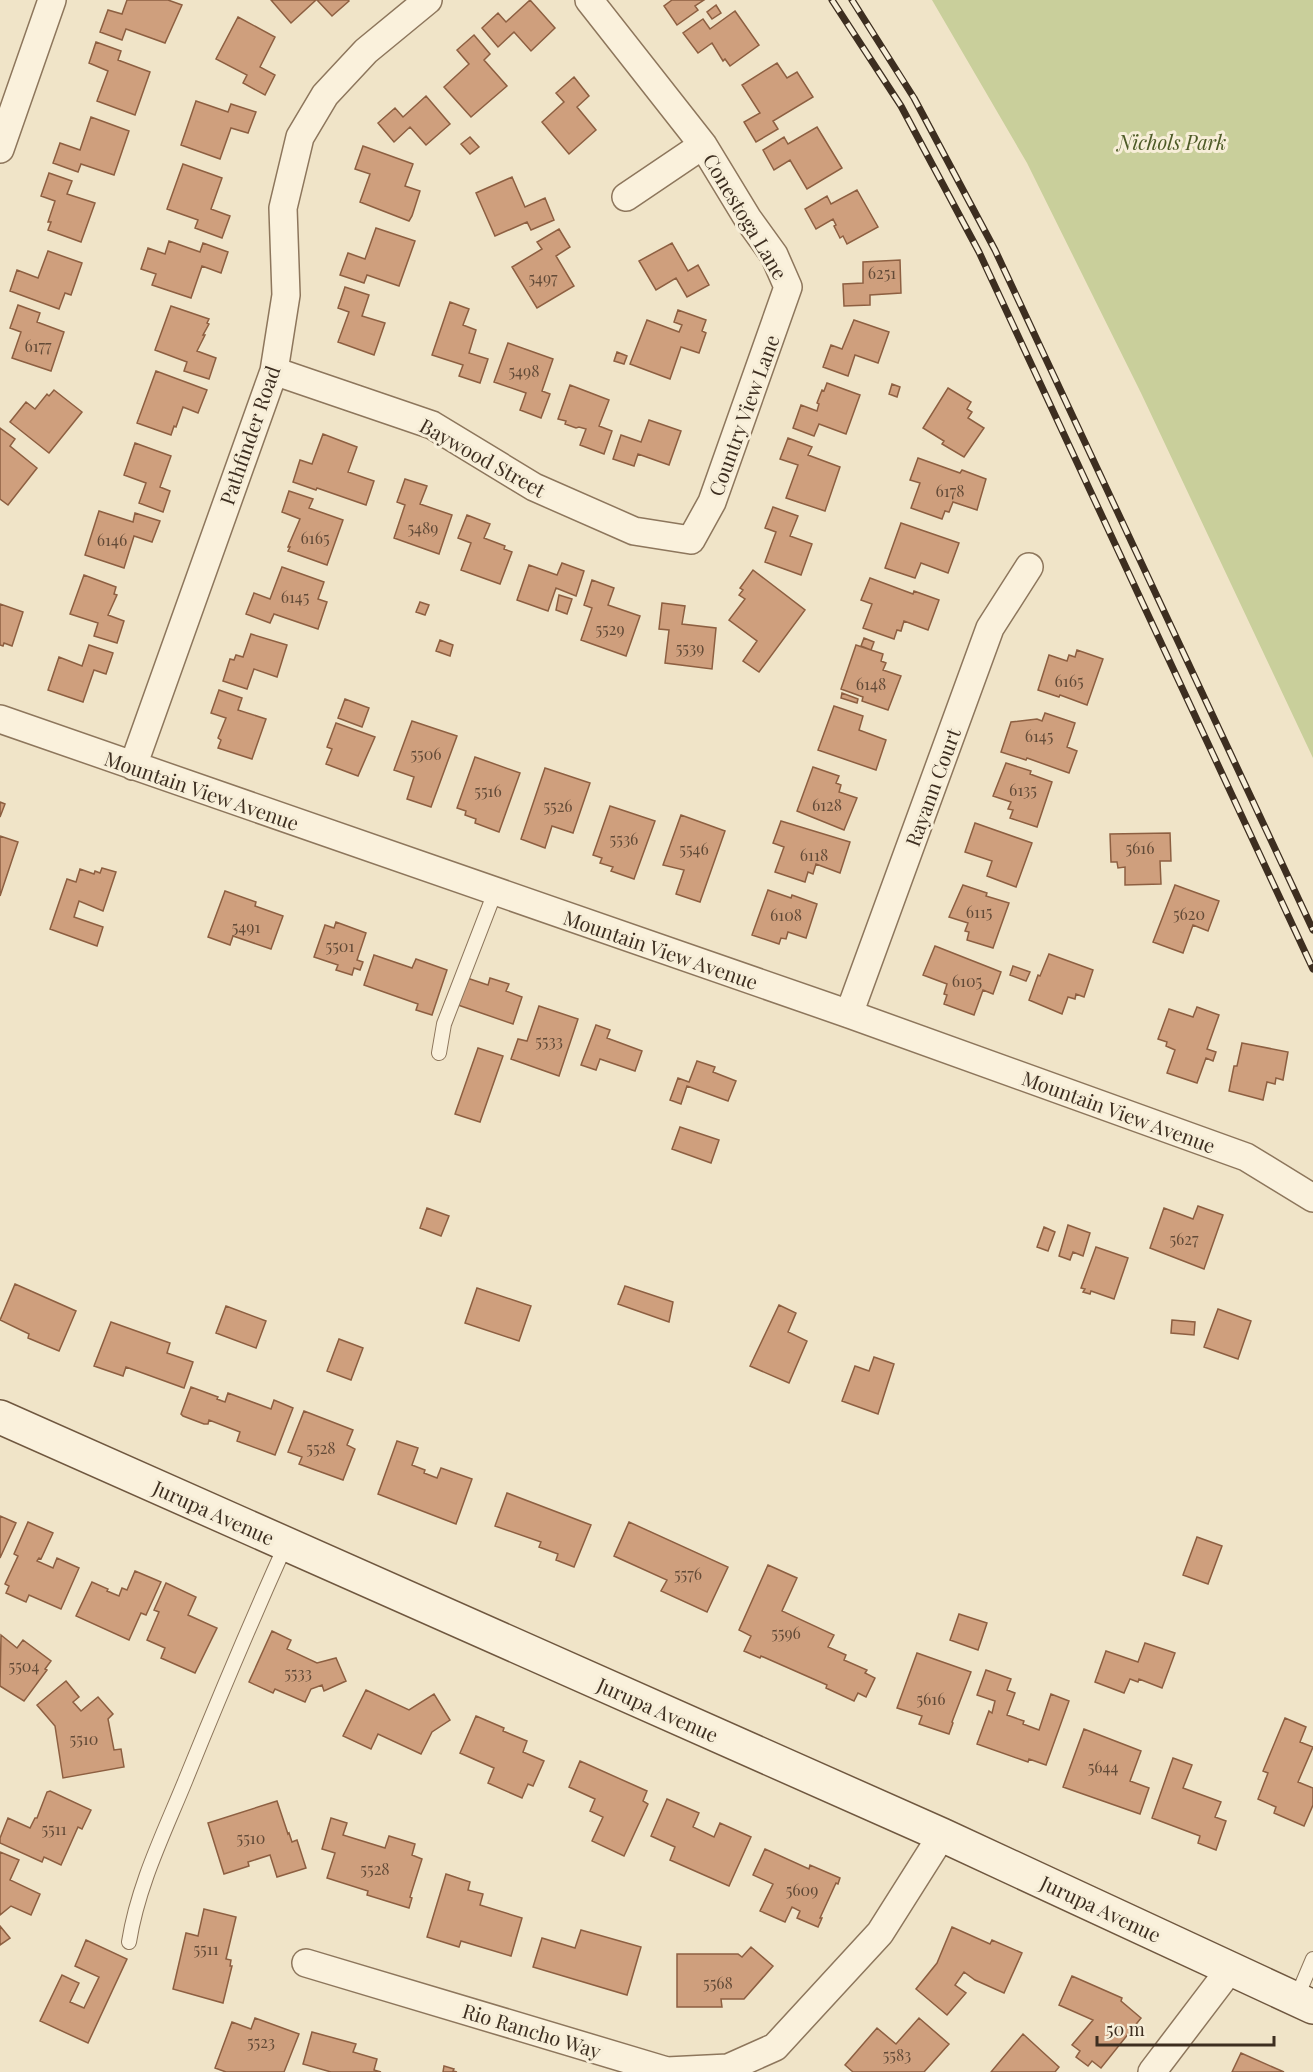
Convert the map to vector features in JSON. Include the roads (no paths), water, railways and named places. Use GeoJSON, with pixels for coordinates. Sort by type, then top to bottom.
{"type":"FeatureCollection","features":[{"type":"Feature","properties":{"kind":"main road","name":"Jurupa Avenue"},"geometry":{"type":"LineString","coordinates":[[0,1417],[942,1835],[1304,2003]]}},
{"type":"Feature","properties":{"kind":"street"},"geometry":{"type":"LineString","coordinates":[[0,148],[52,0]]}},
{"type":"Feature","properties":{"kind":"street","name":"Pathfinder Road"},"geometry":{"type":"LineString","coordinates":[[133,766],[274,370],[286,295],[283,208],[300,137],[325,95],[366,51],[428,0]]}},
{"type":"Feature","properties":{"kind":"street","name":"Conestoga Lane"},"geometry":{"type":"LineString","coordinates":[[589,0],[703,145],[748,219],[774,255],[788,287]]}},
{"type":"Feature","properties":{"kind":"street","name":"Conestoga Lane"},"geometry":{"type":"LineString","coordinates":[[626,197],[703,145]]}},
{"type":"Feature","properties":{"kind":"street","name":"Country View Lane"},"geometry":{"type":"LineString","coordinates":[[691,540],[712,502],[788,287]]}},
{"type":"Feature","properties":{"kind":"street","name":"Baywood Street"},"geometry":{"type":"LineString","coordinates":[[274,370],[432,425],[534,487],[634,531],[691,540]]}},
{"type":"Feature","properties":{"kind":"street","name":"Rayann Court"},"geometry":{"type":"LineString","coordinates":[[849,1014],[990,628],[1029,567]]}},
{"type":"Feature","properties":{"kind":"street","name":"Mountain View Avenue"},"geometry":{"type":"LineString","coordinates":[[0,719],[849,1014],[1246,1157],[1313,1198]]}},
{"type":"Feature","properties":{"kind":"street","name":"Rio Rancho Way"},"geometry":{"type":"LineString","coordinates":[[306,1963],[667,2071],[728,2068],[775,2047],[880,1933],[942,1835]]}},
{"type":"Feature","properties":{"kind":"street"},"geometry":{"type":"LineString","coordinates":[[1152,2072],[1231,1968]]}},
{"type":"Feature","properties":{"kind":"lane"},"geometry":{"type":"LineString","coordinates":[[439,1053],[444,1024],[495,892]]}},
{"type":"Feature","properties":{"kind":"lane"},"geometry":{"type":"LineString","coordinates":[[129,1942],[134,1911],[151,1864],[229,1674],[286,1544]]}},
{"type":"Feature","properties":{"kind":"lane"},"geometry":{"type":"LineString","coordinates":[[1304,2003],[1313,1959]]}},
{"type":"Feature","properties":{"kind":"railway"},"geometry":{"type":"LineString","coordinates":[[832,0],[901,106],[979,252],[1313,969]]}},
{"type":"Feature","properties":{"kind":"railway"},"geometry":{"type":"LineString","coordinates":[[852,0],[914,98],[995,250],[1313,930]]}},
{"type":"Feature","properties":{"kind":"park label","name":"Nichols Park"},"geometry":{"type":"Point","coordinates":[1172,141]}}]}
